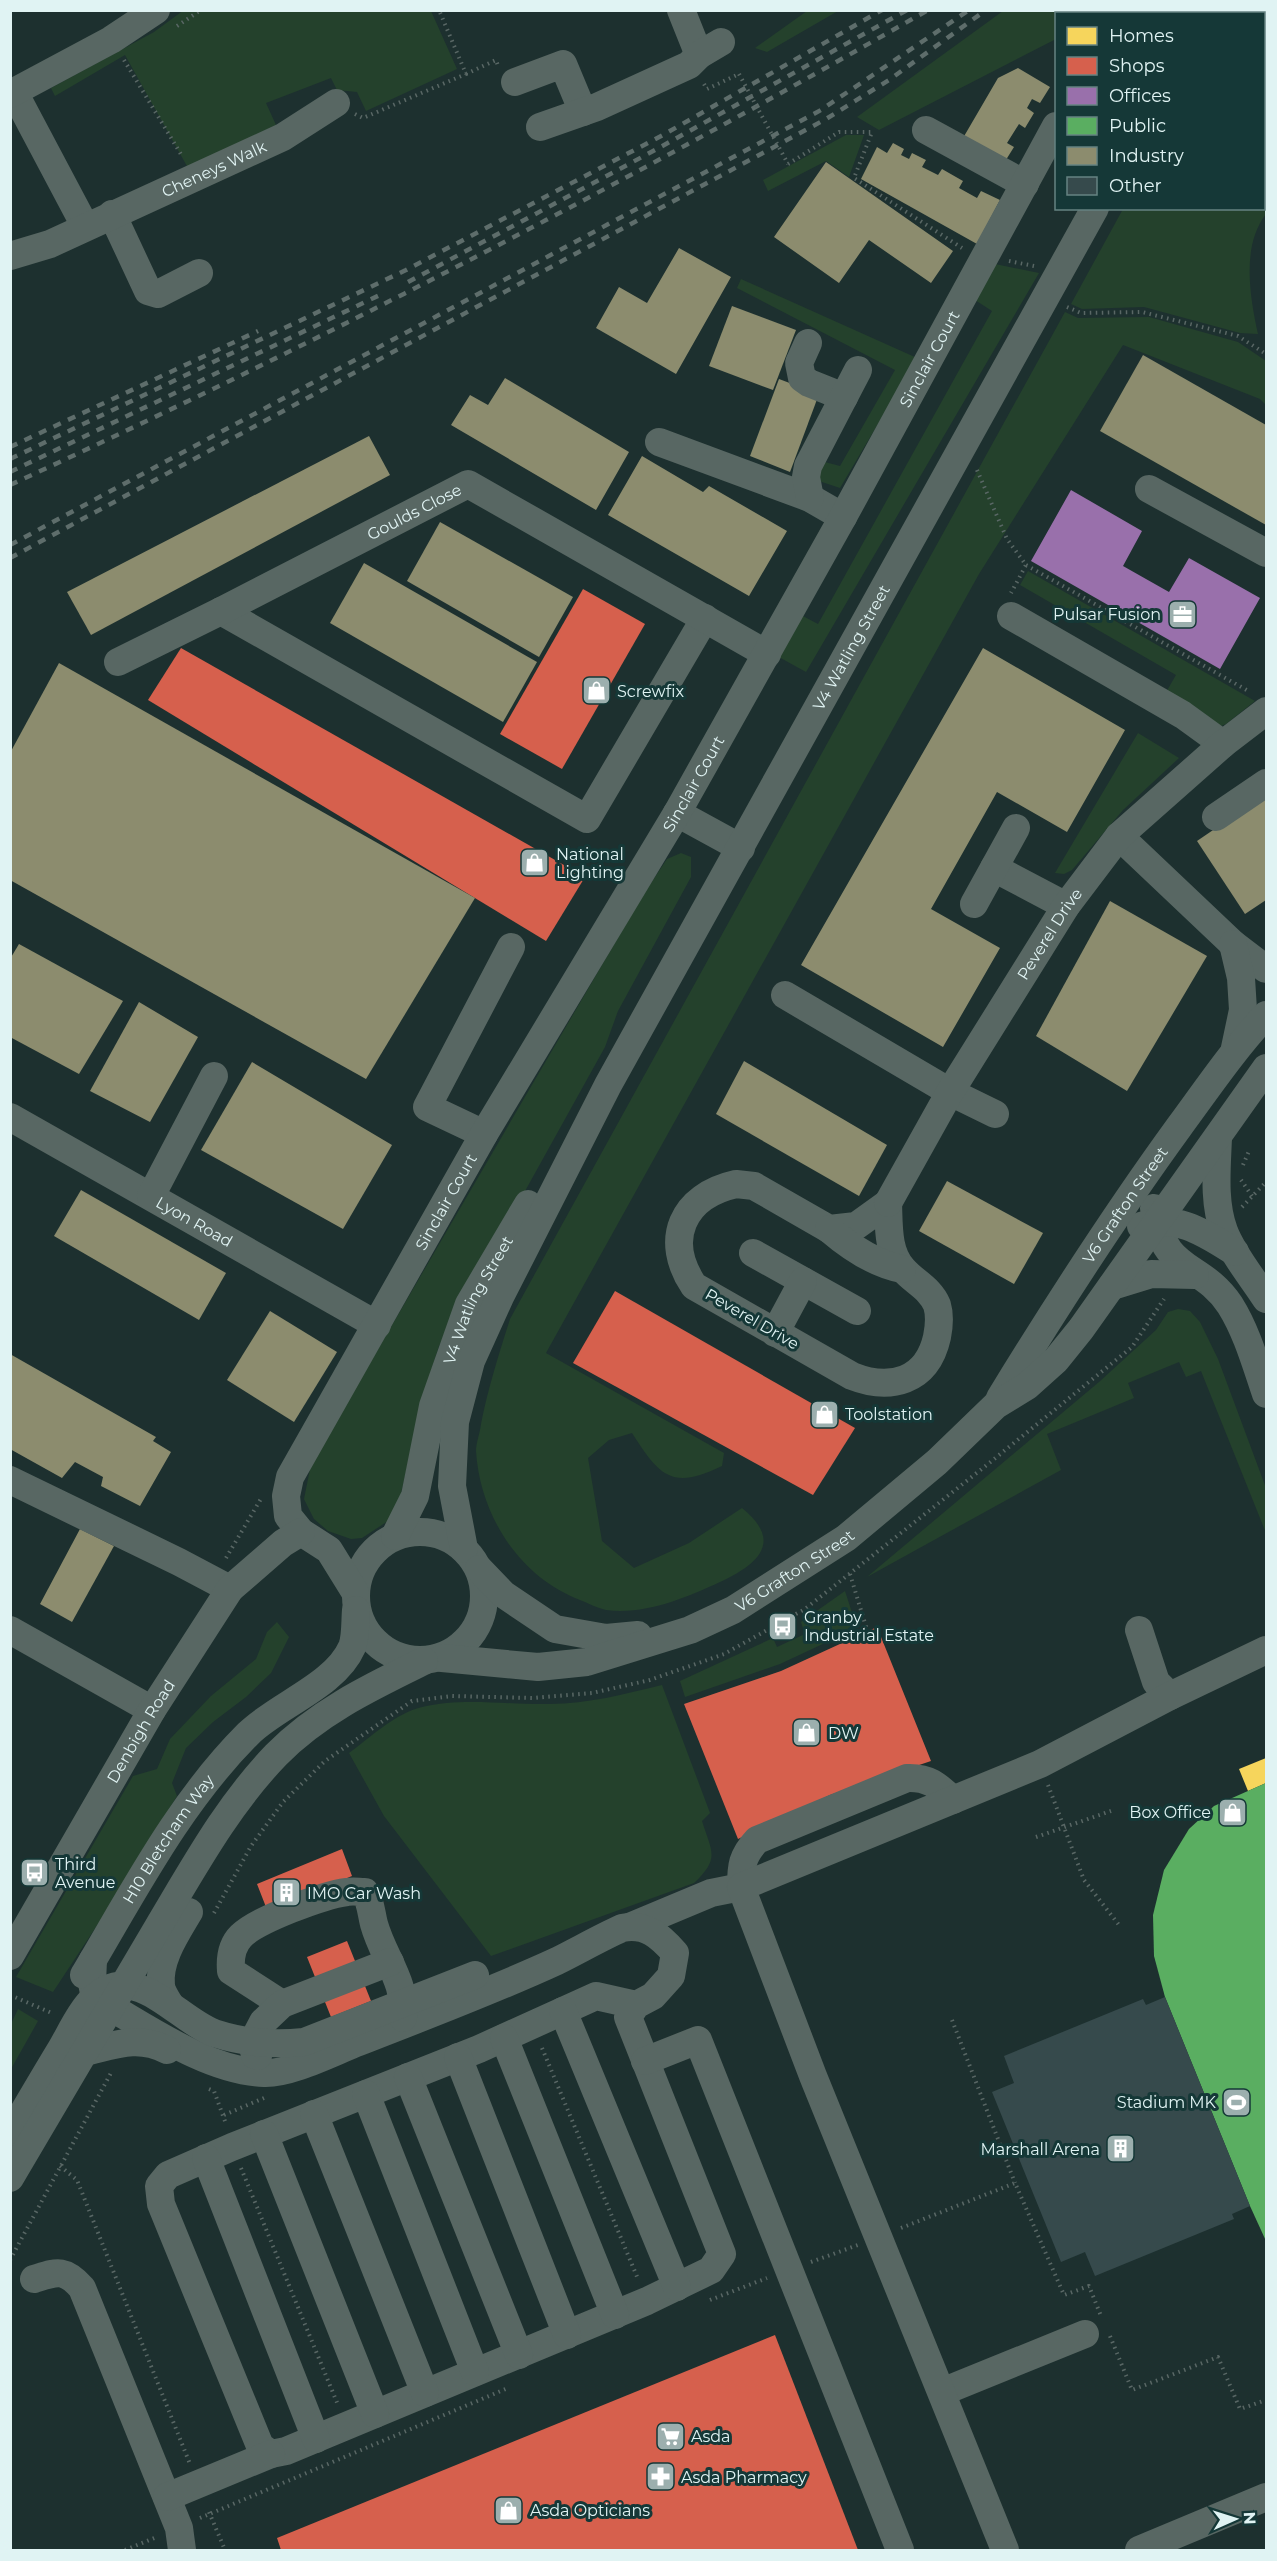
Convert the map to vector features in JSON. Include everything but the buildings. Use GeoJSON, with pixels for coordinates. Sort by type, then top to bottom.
{"type":"FeatureCollection","features":[{"type":"Feature","properties":{"kind":"street"},"geometry":{"type":"LineString","coordinates":[[85,226],[12,93],[111,40],[156,10]]}},
{"type":"Feature","properties":{"kind":"street"},"geometry":{"type":"LineString","coordinates":[[540,127],[583,112],[689,65],[710,49],[681,10]]}},
{"type":"Feature","properties":{"kind":"street"},"geometry":{"type":"LineString","coordinates":[[515,82],[562,64],[583,112]]}},
{"type":"Feature","properties":{"kind":"street","name":"Cheneys Walk"},"geometry":{"type":"LineString","coordinates":[[10,256],[50,244],[85,226],[283,138],[336,103]]}},
{"type":"Feature","properties":{"kind":"street","name":"Sinclair Court"},"geometry":{"type":"LineString","coordinates":[[377,1325],[484,1134],[678,813],[843,517],[1055,128]]}},
{"type":"Feature","properties":{"kind":"street"},"geometry":{"type":"LineString","coordinates":[[926,130],[1025,184]]}},
{"type":"Feature","properties":{"kind":"street","name":"V4 Watling Street"},"geometry":{"type":"LineString","coordinates":[[471,1559],[452,1486],[455,1422],[471,1361],[500,1297],[608,1085],[1094,210]]}},
{"type":"Feature","properties":{"kind":"street"},"geometry":{"type":"LineString","coordinates":[[112,214],[148,291],[158,294],[199,273]]}},
{"type":"Feature","properties":{"kind":"street"},"geometry":{"type":"LineString","coordinates":[[807,342],[799,363],[802,378],[844,397]]}},
{"type":"Feature","properties":{"kind":"street"},"geometry":{"type":"LineString","coordinates":[[810,498],[806,477],[807,466],[858,370]]}},
{"type":"Feature","properties":{"kind":"street"},"geometry":{"type":"LineString","coordinates":[[660,442],[715,450],[843,517]]}},
{"type":"Feature","properties":{"kind":"street","name":"Goulds Close"},"geometry":{"type":"LineString","coordinates":[[118,662],[468,484],[767,654]]}},
{"type":"Feature","properties":{"kind":"street"},"geometry":{"type":"LineString","coordinates":[[1149,489],[1266,553]]}},
{"type":"Feature","properties":{"kind":"street"},"geometry":{"type":"LineString","coordinates":[[221,611],[587,819],[705,618]]}},
{"type":"Feature","properties":{"kind":"street"},"geometry":{"type":"LineString","coordinates":[[1011,616],[1183,715],[1223,744]]}},
{"type":"Feature","properties":{"kind":"street","name":"Peverel Drive"},"geometry":{"type":"LineString","coordinates":[[830,1229],[856,1226],[888,1203],[950,1092],[1066,906],[1119,836],[1223,744],[1261,704]]}},
{"type":"Feature","properties":{"kind":"street"},"geometry":{"type":"LineString","coordinates":[[1216,817],[1266,783]]}},
{"type":"Feature","properties":{"kind":"street"},"geometry":{"type":"LineString","coordinates":[[678,813],[741,848]]}},
{"type":"Feature","properties":{"kind":"street"},"geometry":{"type":"LineString","coordinates":[[974,904],[1016,828]]}},
{"type":"Feature","properties":{"kind":"street"},"geometry":{"type":"LineString","coordinates":[[1119,836],[1233,944],[1266,969]]}},
{"type":"Feature","properties":{"kind":"street"},"geometry":{"type":"LineString","coordinates":[[994,868],[1066,906]]}},
{"type":"Feature","properties":{"kind":"street"},"geometry":{"type":"LineString","coordinates":[[1233,944],[1241,978],[1244,1010],[1233,1056]]}},
{"type":"Feature","properties":{"kind":"street"},"geometry":{"type":"LineString","coordinates":[[484,1134],[427,1107],[511,947]]}},
{"type":"Feature","properties":{"kind":"street"},"geometry":{"type":"LineString","coordinates":[[785,994],[950,1092],[995,1114]]}},
{"type":"Feature","properties":{"kind":"street","name":"V6 Grafton Street"},"geometry":{"type":"LineString","coordinates":[[996,1405],[1072,1281],[1156,1160],[1266,1015]]}},
{"type":"Feature","properties":{"kind":"street","name":"V6 Grafton Street"},"geometry":{"type":"LineString","coordinates":[[433,1660],[538,1667],[587,1662],[690,1630],[733,1610],[846,1539],[937,1462],[996,1405],[1027,1386],[1056,1360],[1112,1286],[1266,1068]]}},
{"type":"Feature","properties":{"kind":"street"},"geometry":{"type":"LineString","coordinates":[[151,1196],[214,1076]]}},
{"type":"Feature","properties":{"kind":"street","name":"V4 Watling Street"},"geometry":{"type":"LineString","coordinates":[[386,1541],[416,1496],[433,1406],[469,1304],[539,1184],[608,1085]]}},
{"type":"Feature","properties":{"kind":"street","name":"Lyon Road"},"geometry":{"type":"LineString","coordinates":[[10,1117],[377,1325]]}},
{"type":"Feature","properties":{"kind":"street"},"geometry":{"type":"LineString","coordinates":[[1218,1137],[1216,1188],[1223,1228],[1235,1252],[1266,1299]]}},
{"type":"Feature","properties":{"kind":"street"},"geometry":{"type":"LineString","coordinates":[[1156,1160],[1152,1199],[1162,1241],[1171,1254],[1195,1275],[1207,1280],[1229,1303],[1242,1326],[1266,1394]]}},
{"type":"Feature","properties":{"kind":"street","name":"Peverel Drive"},"geometry":{"type":"LineString","coordinates":[[888,1203],[889,1238],[894,1254],[902,1269],[924,1285],[937,1305],[939,1325],[934,1347],[925,1365],[910,1377],[889,1384],[871,1384],[852,1376],[694,1286],[683,1269],[679,1248],[679,1230],[690,1212],[706,1194],[721,1187],[736,1184],[754,1186],[830,1229],[849,1246],[889,1267],[902,1269]]}},
{"type":"Feature","properties":{"kind":"street"},"geometry":{"type":"LineString","coordinates":[[1072,1281],[1110,1251],[1125,1235],[1144,1225],[1184,1224],[1199,1229],[1235,1252]]}},
{"type":"Feature","properties":{"kind":"street"},"geometry":{"type":"LineString","coordinates":[[753,1252],[857,1311]]}},
{"type":"Feature","properties":{"kind":"street"},"geometry":{"type":"LineString","coordinates":[[1112,1286],[1150,1274],[1195,1275]]}},
{"type":"Feature","properties":{"kind":"street"},"geometry":{"type":"LineString","coordinates":[[775,1333],[803,1281]]}},
{"type":"Feature","properties":{"kind":"street"},"geometry":{"type":"LineString","coordinates":[[377,1325],[290,1477],[286,1496],[288,1516],[301,1532],[329,1550],[356,1601],[365,1632],[381,1648],[402,1659],[433,1660]]}},
{"type":"Feature","properties":{"kind":"street"},"geometry":{"type":"LineString","coordinates":[[10,1480],[230,1589]]}},
{"type":"Feature","properties":{"kind":"street"},"geometry":{"type":"LineString","coordinates":[[10,2178],[85,2052],[110,1997],[243,1792],[277,1754],[328,1712],[347,1700],[460,1647],[474,1631],[483,1611],[484,1590],[471,1559],[443,1536],[419,1531],[357,1551],[329,1550]]}},
{"type":"Feature","properties":{"kind":"street","name":"Denbigh Road"},"geometry":{"type":"LineString","coordinates":[[10,1956],[18,1923],[230,1589],[283,1544],[301,1532]]}},
{"type":"Feature","properties":{"kind":"street"},"geometry":{"type":"LineString","coordinates":[[356,1601],[362,1567],[386,1541]]}},
{"type":"Feature","properties":{"kind":"street","name":"V6 Grafton Street"},"geometry":{"type":"LineString","coordinates":[[471,1559],[503,1594],[555,1629],[606,1638],[690,1630]]}},
{"type":"Feature","properties":{"kind":"street","name":"H10 Bletcham Way"},"geometry":{"type":"LineString","coordinates":[[10,2102],[171,1830],[216,1768],[250,1731],[340,1665],[353,1646],[356,1601]]}},
{"type":"Feature","properties":{"kind":"street"},"geometry":{"type":"LineString","coordinates":[[10,1629],[152,1710]]}},
{"type":"Feature","properties":{"kind":"street"},"geometry":{"type":"LineString","coordinates":[[1139,1630],[1156,1682],[1170,1696]]}},
{"type":"Feature","properties":{"kind":"street"},"geometry":{"type":"LineString","coordinates":[[10,2135],[75,2025],[110,1997],[147,1990],[212,2032],[252,2043],[277,2045],[304,2042],[404,2013],[549,1964],[588,1944],[711,1893],[741,1887],[1040,1764],[1170,1696],[1266,1650]]}},
{"type":"Feature","properties":{"kind":"street"},"geometry":{"type":"LineString","coordinates":[[169,2003],[161,1988],[163,1966],[172,1942],[243,1820],[266,1788],[347,1700]]}},
{"type":"Feature","properties":{"kind":"street"},"geometry":{"type":"LineString","coordinates":[[953,1800],[932,1781],[920,1777],[907,1778],[757,1840],[746,1852],[741,1863],[741,1887],[813,2076],[1005,2550]]}},
{"type":"Feature","properties":{"kind":"street"},"geometry":{"type":"LineString","coordinates":[[282,2004],[231,1971],[230,1957],[239,1938],[256,1924],[327,1897],[348,1891],[365,1892],[372,1906],[374,1924],[390,1962],[404,2013]]}},
{"type":"Feature","properties":{"kind":"street"},"geometry":{"type":"LineString","coordinates":[[166,2498],[271,2454],[286,2451],[316,2439],[615,2315],[711,2270],[722,2254],[628,2017],[636,2004],[653,1996],[671,1976],[675,1953],[659,1934],[632,1926]]}},
{"type":"Feature","properties":{"kind":"street"},"geometry":{"type":"LineString","coordinates":[[93,1960],[92,1983],[202,2058],[240,2070],[266,2074]]}},
{"type":"Feature","properties":{"kind":"street"},"geometry":{"type":"LineString","coordinates":[[337,2051],[315,2048],[260,2057],[255,2055],[252,2043],[264,2022],[282,2004],[390,1962]]}},
{"type":"Feature","properties":{"kind":"street"},"geometry":{"type":"LineString","coordinates":[[271,2454],[260,2446],[161,2204],[159,2186],[168,2175],[206,2158],[504,2038],[596,1996],[636,2004]]}},
{"type":"Feature","properties":{"kind":"street"},"geometry":{"type":"LineString","coordinates":[[562,2011],[677,2287]]}},
{"type":"Feature","properties":{"kind":"street"},"geometry":{"type":"LineString","coordinates":[[85,2052],[128,2041],[151,2042],[195,2064],[241,2075],[266,2074],[287,2070],[337,2051],[404,2013]]}},
{"type":"Feature","properties":{"kind":"street"},"geometry":{"type":"LineString","coordinates":[[504,2038],[615,2315]]}},
{"type":"Feature","properties":{"kind":"street"},"geometry":{"type":"LineString","coordinates":[[645,2061],[698,2040],[900,2550]]}},
{"type":"Feature","properties":{"kind":"street"},"geometry":{"type":"LineString","coordinates":[[458,2057],[567,2335]]}},
{"type":"Feature","properties":{"kind":"street"},"geometry":{"type":"LineString","coordinates":[[408,2077],[519,2355]]}},
{"type":"Feature","properties":{"kind":"street"},"geometry":{"type":"LineString","coordinates":[[366,2094],[476,2373]]}},
{"type":"Feature","properties":{"kind":"street"},"geometry":{"type":"LineString","coordinates":[[314,2114],[425,2393]]}},
{"type":"Feature","properties":{"kind":"street"},"geometry":{"type":"LineString","coordinates":[[264,2134],[375,2414]]}},
{"type":"Feature","properties":{"kind":"street"},"geometry":{"type":"LineString","coordinates":[[206,2158],[316,2439]]}},
{"type":"Feature","properties":{"kind":"street"},"geometry":{"type":"LineString","coordinates":[[34,2279],[58,2272],[72,2276],[82,2288],[179,2528],[182,2550]]}},
{"type":"Feature","properties":{"kind":"street"},"geometry":{"type":"LineString","coordinates":[[942,2392],[1085,2334]]}},
{"type":"Feature","properties":{"kind":"street"},"geometry":{"type":"LineString","coordinates":[[1139,2550],[1266,2497]]}},
{"type":"Feature","properties":{"kind":"path"},"geometry":{"type":"LineString","coordinates":[[336,103],[363,118],[466,74],[439,10]]}},
{"type":"Feature","properties":{"kind":"path"},"geometry":{"type":"LineString","coordinates":[[111,40],[195,177]]}},
{"type":"Feature","properties":{"kind":"path"},"geometry":{"type":"LineString","coordinates":[[707,89],[739,74],[788,164],[839,132],[872,132],[854,178],[988,251],[1034,266],[1073,288],[1064,306],[1081,314],[1142,312],[1238,336],[1266,354]]}},
{"type":"Feature","properties":{"kind":"path"},"geometry":{"type":"LineString","coordinates":[[965,444],[1007,539],[1026,565],[1261,704]]}},
{"type":"Feature","properties":{"kind":"path"},"geometry":{"type":"LineString","coordinates":[[1011,616],[1002,610],[1026,565]]}},
{"type":"Feature","properties":{"kind":"path"},"geometry":{"type":"LineString","coordinates":[[1242,1168],[1249,1151]]}},
{"type":"Feature","properties":{"kind":"path"},"geometry":{"type":"LineString","coordinates":[[1238,1176],[1252,1196]]}},
{"type":"Feature","properties":{"kind":"path"},"geometry":{"type":"LineString","coordinates":[[850,1574],[867,1630]]}},
{"type":"Feature","properties":{"kind":"path"},"geometry":{"type":"LineString","coordinates":[[1046,1779],[1084,1880],[1119,1925]]}},
{"type":"Feature","properties":{"kind":"path"},"geometry":{"type":"LineString","coordinates":[[1036,1837],[1111,1811]]}},
{"type":"Feature","properties":{"kind":"path"},"geometry":{"type":"LineString","coordinates":[[10,1995],[59,2016]]}},
{"type":"Feature","properties":{"kind":"path"},"geometry":{"type":"LineString","coordinates":[[952,2020],[1015,2183],[1064,2295],[1089,2286],[1131,2390],[1218,2357],[1240,2409],[1266,2400]]}},
{"type":"Feature","properties":{"kind":"path"},"geometry":{"type":"LineString","coordinates":[[10,2260],[128,2041]]}},
{"type":"Feature","properties":{"kind":"path"},"geometry":{"type":"LineString","coordinates":[[60,2166],[77,2180],[225,2550]]}},
{"type":"Feature","properties":{"kind":"path"},"geometry":{"type":"LineString","coordinates":[[789,2269],[879,2237],[1015,2183]]}},
{"type":"Feature","properties":{"kind":"green space"},"geometry":{"type":"Polygon","coordinates":[[[184,10],[431,11],[457,69],[366,111],[357,92],[337,90],[331,78],[266,103],[276,125],[188,168],[125,55],[55,96],[51,88],[154,32],[184,10]]]}},
{"type":"Feature","properties":{"kind":"green space"},"geometry":{"type":"Polygon","coordinates":[[[807,11],[838,11],[767,52],[755,48],[807,11]]]}},
{"type":"Feature","properties":{"kind":"green space"},"geometry":{"type":"Polygon","coordinates":[[[1003,11],[1112,11],[1055,12],[1055,40],[879,130],[857,117],[1003,11]]]}},
{"type":"Feature","properties":{"kind":"green space"},"geometry":{"type":"Polygon","coordinates":[[[1266,11],[1266,214],[1258,227],[1250,256],[1250,288],[1258,334],[1240,333],[1144,307],[1082,309],[1071,304],[1122,210],[1265,210],[1265,12],[1230,12],[1266,11]]]}},
{"type":"Feature","properties":{"kind":"green space"},"geometry":{"type":"Polygon","coordinates":[[[846,135],[864,135],[849,177],[826,161],[768,191],[763,180],[846,135]]]}},
{"type":"Feature","properties":{"kind":"green space"},"geometry":{"type":"Polygon","coordinates":[[[995,264],[1039,273],[806,672],[777,656],[801,615],[818,624],[992,311],[975,300],[995,264]]]}},
{"type":"Feature","properties":{"kind":"green space"},"geometry":{"type":"Polygon","coordinates":[[[741,279],[917,358],[840,488],[816,480],[821,461],[840,466],[895,370],[737,288],[741,279]]]}},
{"type":"Feature","properties":{"kind":"green space"},"geometry":{"type":"Polygon","coordinates":[[[1065,312],[1078,318],[1149,317],[1238,342],[1266,361],[1266,405],[1260,399],[1123,345],[979,574],[546,1353],[724,1453],[722,1466],[705,1473],[678,1478],[668,1475],[659,1468],[632,1433],[609,1440],[588,1458],[602,1541],[634,1568],[689,1543],[742,1508],[755,1520],[762,1531],[764,1542],[755,1560],[720,1582],[693,1594],[650,1608],[621,1611],[599,1608],[558,1590],[521,1560],[507,1541],[485,1498],[479,1475],[476,1448],[490,1384],[510,1319],[1065,312]]]}},
{"type":"Feature","properties":{"kind":"green space"},"geometry":{"type":"Polygon","coordinates":[[[1028,571],[1255,701],[1221,726],[1165,694],[1176,675],[1020,585],[1028,571]]]}},
{"type":"Feature","properties":{"kind":"green space"},"geometry":{"type":"Polygon","coordinates":[[[1138,733],[1179,758],[1123,810],[1072,870],[1064,874],[1055,873],[1138,733]]]}},
{"type":"Feature","properties":{"kind":"green space"},"geometry":{"type":"Polygon","coordinates":[[[681,853],[691,857],[691,877],[618,1011],[605,1047],[439,1346],[423,1396],[401,1494],[388,1521],[362,1538],[351,1539],[328,1531],[314,1519],[304,1499],[311,1464],[641,898],[667,859],[681,853]]]}},
{"type":"Feature","properties":{"kind":"green space"},"geometry":{"type":"Polygon","coordinates":[[[1178,1309],[1190,1311],[1200,1322],[1218,1359],[1266,1488],[1266,1533],[1201,1371],[1186,1377],[1179,1362],[1128,1383],[1134,1398],[1047,1434],[1061,1470],[867,1577],[1099,1382],[1156,1330],[1168,1312],[1178,1309]]]}},
{"type":"Feature","properties":{"kind":"green space"},"geometry":{"type":"Polygon","coordinates":[[[845,1591],[857,1628],[780,1664],[685,1697],[680,1681],[773,1638],[777,1647],[805,1634],[801,1622],[845,1591]]]}},
{"type":"Feature","properties":{"kind":"green space"},"geometry":{"type":"Polygon","coordinates":[[[277,1622],[289,1637],[271,1673],[186,1748],[172,1783],[177,1796],[123,1886],[53,1992],[16,1977],[133,1776],[157,1769],[170,1739],[211,1696],[256,1659],[267,1632],[277,1622]]]}},
{"type":"Feature","properties":{"kind":"green space"},"geometry":{"type":"Polygon","coordinates":[[[662,1685],[710,1813],[702,1821],[712,1855],[708,1867],[694,1883],[491,1956],[384,1816],[349,1753],[392,1720],[422,1707],[453,1702],[564,1704],[606,1698],[662,1685]]]}},
{"type":"Feature","properties":{"kind":"green space"},"geometry":{"type":"Polygon","coordinates":[[[18,2009],[38,2021],[11,2069],[11,2024],[18,2009]]]}},
{"type":"Feature","properties":{"kind":"railway"},"geometry":{"type":"LineString","coordinates":[[10,459],[406,270],[663,135],[882,10]]}},
{"type":"Feature","properties":{"kind":"railway"},"geometry":{"type":"LineString","coordinates":[[408,282],[657,149],[907,10]]}},
{"type":"Feature","properties":{"kind":"railway"},"geometry":{"type":"LineString","coordinates":[[10,485],[243,374],[474,258],[816,74],[928,10]]}},
{"type":"Feature","properties":{"kind":"railway"},"geometry":{"type":"LineString","coordinates":[[10,545],[821,110],[969,10]]}},
{"type":"Feature","properties":{"kind":"railway"},"geometry":{"type":"LineString","coordinates":[[10,558],[826,119],[889,80],[986,10]]}},
{"type":"Feature","properties":{"kind":"railway"},"geometry":{"type":"LineString","coordinates":[[10,472],[384,293]]}},
{"type":"Feature","properties":{"kind":"railway"},"geometry":{"type":"LineString","coordinates":[[10,447],[258,331]]}},
{"type":"Feature","properties":{"kind":"place","name":"Pulsar Fusion"},"geometry":{"type":"Point","coordinates":[1182,614]}},
{"type":"Feature","properties":{"kind":"place","name":"Screwfix"},"geometry":{"type":"Point","coordinates":[596,691]}},
{"type":"Feature","properties":{"kind":"place","name":"National Lighting"},"geometry":{"type":"Point","coordinates":[535,863]}},
{"type":"Feature","properties":{"kind":"place","name":"Toolstation"},"geometry":{"type":"Point","coordinates":[824,1414]}},
{"type":"Feature","properties":{"kind":"place","name":"Granby Industrial Estate"},"geometry":{"type":"Point","coordinates":[783,1626]}},
{"type":"Feature","properties":{"kind":"place","name":"DW"},"geometry":{"type":"Point","coordinates":[807,1733]}},
{"type":"Feature","properties":{"kind":"place","name":"Box Office"},"geometry":{"type":"Point","coordinates":[1232,1812]}},
{"type":"Feature","properties":{"kind":"place","name":"Third Avenue"},"geometry":{"type":"Point","coordinates":[34,1873]}},
{"type":"Feature","properties":{"kind":"place","name":"IMO Car Wash"},"geometry":{"type":"Point","coordinates":[286,1893]}},
{"type":"Feature","properties":{"kind":"place","name":"Stadium MK"},"geometry":{"type":"Point","coordinates":[1237,2102]}},
{"type":"Feature","properties":{"kind":"place","name":"Marshall Arena"},"geometry":{"type":"Point","coordinates":[1121,2149]}},
{"type":"Feature","properties":{"kind":"place","name":"Asda"},"geometry":{"type":"Point","coordinates":[670,2436]}},
{"type":"Feature","properties":{"kind":"place","name":"Asda Pharmacy"},"geometry":{"type":"Point","coordinates":[660,2477]}},
{"type":"Feature","properties":{"kind":"place","name":"Asda Opticians"},"geometry":{"type":"Point","coordinates":[509,2510]}}]}
